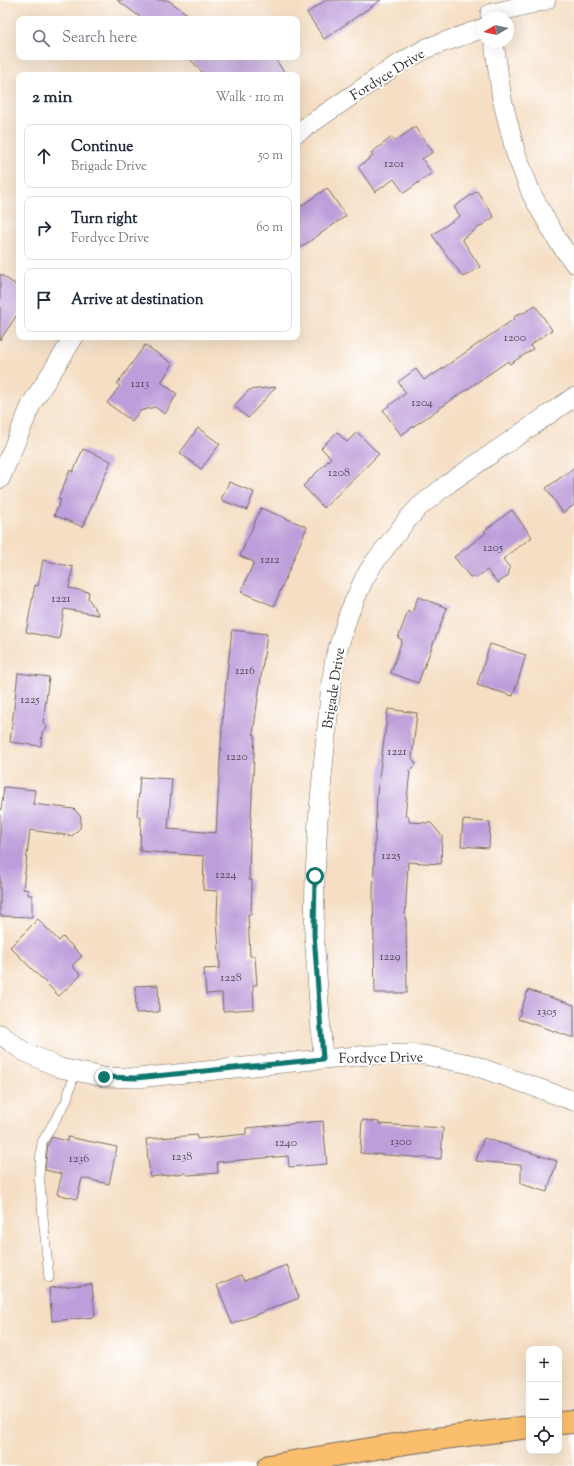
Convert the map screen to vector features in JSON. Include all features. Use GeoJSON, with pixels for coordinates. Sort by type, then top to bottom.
{"type":"FeatureCollection","features":[{"type":"Feature","properties":{"kind":"main road"},"geometry":{"type":"LineString","coordinates":[[562,1423],[574,1422]]}},
{"type":"Feature","properties":{"kind":"main road"},"geometry":{"type":"LineString","coordinates":[[269,1466],[412,1442],[526,1427]]}},
{"type":"Feature","properties":{"kind":"street","name":"Fordyce Drive"},"geometry":{"type":"LineString","coordinates":[[500,12],[546,0]]}},
{"type":"Feature","properties":{"kind":"street","name":"Fordyce Drive"},"geometry":{"type":"LineString","coordinates":[[300,131],[395,66],[478,20]]}},
{"type":"Feature","properties":{"kind":"street"},"geometry":{"type":"LineString","coordinates":[[495,48],[502,99],[516,154],[532,195],[558,241],[574,264]]}},
{"type":"Feature","properties":{"kind":"street"},"geometry":{"type":"LineString","coordinates":[[0,479],[32,403],[72,340]]}},
{"type":"Feature","properties":{"kind":"street","name":"Brigade Drive"},"geometry":{"type":"LineString","coordinates":[[323,1059],[314,934],[318,820],[331,684],[335,658],[348,613],[373,564],[419,507],[448,483],[574,396]]}},
{"type":"Feature","properties":{"kind":"street","name":"Fordyce Drive"},"geometry":{"type":"LineString","coordinates":[[0,1034],[22,1051],[60,1068],[104,1077],[136,1078],[370,1055],[424,1055],[470,1064],[574,1101]]}},
{"type":"Feature","properties":{"kind":"lane"},"geometry":{"type":"LineString","coordinates":[[49,1278],[39,1175],[42,1142],[66,1102],[75,1072]]}},
{"type":"Feature","properties":{"kind":"building"},"geometry":{"type":"Polygon","coordinates":[[[117,0],[168,0],[190,16],[139,16],[117,0]]]}},
{"type":"Feature","properties":{"kind":"building"},"geometry":{"type":"Polygon","coordinates":[[[326,0],[381,0],[324,39],[307,13],[326,0]]]}},
{"type":"Feature","properties":{"kind":"building"},"geometry":{"type":"Polygon","coordinates":[[[191,60],[276,60],[284,72],[202,72],[191,60]]]}},
{"type":"Feature","properties":{"kind":"building"},"geometry":{"type":"Polygon","coordinates":[[[415,127],[433,152],[422,159],[432,173],[404,193],[394,179],[375,192],[358,167],[373,156],[371,153],[392,137],[395,141],[415,127]]]}},
{"type":"Feature","properties":{"kind":"building"},"geometry":{"type":"Polygon","coordinates":[[[327,188],[346,216],[300,248],[300,207],[327,188]]]}},
{"type":"Feature","properties":{"kind":"building"},"geometry":{"type":"Polygon","coordinates":[[[477,191],[494,217],[462,239],[480,267],[463,277],[432,235],[460,216],[454,207],[477,191]]]}},
{"type":"Feature","properties":{"kind":"building"},"geometry":{"type":"Polygon","coordinates":[[[0,274],[16,285],[16,316],[0,340],[0,274]]]}},
{"type":"Feature","properties":{"kind":"building"},"geometry":{"type":"Polygon","coordinates":[[[535,305],[552,330],[530,345],[533,349],[510,364],[508,361],[401,435],[383,410],[406,393],[398,382],[416,369],[424,380],[432,374],[433,375],[514,319],[515,316],[520,313],[524,313],[535,305]]]}},
{"type":"Feature","properties":{"kind":"building"},"geometry":{"type":"Polygon","coordinates":[[[145,345],[173,364],[161,382],[177,394],[165,414],[155,407],[140,411],[132,421],[107,403],[120,386],[117,384],[145,345]]]}},
{"type":"Feature","properties":{"kind":"building"},"geometry":{"type":"Polygon","coordinates":[[[276,387],[248,418],[234,406],[249,390],[276,387]]]}},
{"type":"Feature","properties":{"kind":"building"},"geometry":{"type":"Polygon","coordinates":[[[198,428],[220,444],[201,469],[180,453],[198,428]]]}},
{"type":"Feature","properties":{"kind":"building"},"geometry":{"type":"Polygon","coordinates":[[[337,432],[347,442],[357,432],[379,454],[324,508],[303,486],[331,458],[321,448],[337,432]]]}},
{"type":"Feature","properties":{"kind":"building"},"geometry":{"type":"Polygon","coordinates":[[[83,449],[111,461],[83,527],[54,515],[61,500],[58,499],[70,470],[73,472],[83,449]]]}},
{"type":"Feature","properties":{"kind":"building"},"geometry":{"type":"Polygon","coordinates":[[[574,468],[574,505],[563,513],[546,488],[574,468]]]}},
{"type":"Feature","properties":{"kind":"building"},"geometry":{"type":"Polygon","coordinates":[[[229,482],[254,492],[247,510],[221,500],[229,482]]]}},
{"type":"Feature","properties":{"kind":"building"},"geometry":{"type":"Polygon","coordinates":[[[261,508],[307,527],[274,606],[241,592],[254,562],[240,556],[261,508]]]}},
{"type":"Feature","properties":{"kind":"building"},"geometry":{"type":"Polygon","coordinates":[[[512,510],[532,537],[503,559],[510,568],[508,576],[498,583],[487,570],[477,577],[470,577],[454,557],[486,533],[484,531],[512,510]]]}},
{"type":"Feature","properties":{"kind":"building"},"geometry":{"type":"Polygon","coordinates":[[[43,560],[73,567],[69,588],[89,592],[88,598],[99,615],[64,609],[59,639],[26,632],[35,585],[38,586],[43,560]]]}},
{"type":"Feature","properties":{"kind":"building"},"geometry":{"type":"Polygon","coordinates":[[[418,597],[447,608],[418,683],[391,673],[402,639],[398,638],[408,611],[412,613],[418,597]]]}},
{"type":"Feature","properties":{"kind":"building"},"geometry":{"type":"Polygon","coordinates":[[[232,630],[267,634],[253,734],[255,734],[250,838],[249,880],[252,880],[251,915],[248,914],[250,956],[255,956],[257,985],[253,985],[254,1009],[223,1011],[222,993],[206,994],[204,969],[220,968],[217,918],[218,891],[203,890],[204,856],[140,851],[141,817],[137,816],[140,777],[172,779],[168,829],[216,833],[223,709],[232,630]]]}},
{"type":"Feature","properties":{"kind":"building"},"geometry":{"type":"Polygon","coordinates":[[[490,644],[526,655],[513,696],[477,685],[490,644]]]}},
{"type":"Feature","properties":{"kind":"building"},"geometry":{"type":"Polygon","coordinates":[[[18,673],[49,677],[43,722],[47,727],[42,732],[41,746],[10,742],[18,673]]]}},
{"type":"Feature","properties":{"kind":"building"},"geometry":{"type":"Polygon","coordinates":[[[388,709],[417,713],[412,758],[416,764],[410,771],[405,816],[409,816],[409,822],[431,823],[442,836],[441,864],[408,862],[405,919],[407,993],[375,993],[373,891],[377,793],[388,709]]]}},
{"type":"Feature","properties":{"kind":"building"},"geometry":{"type":"Polygon","coordinates":[[[4,787],[35,790],[33,804],[74,809],[81,817],[80,828],[72,836],[30,830],[23,889],[28,890],[28,895],[32,895],[32,917],[0,916],[0,810],[4,787]]]}},
{"type":"Feature","properties":{"kind":"building"},"geometry":{"type":"Polygon","coordinates":[[[463,820],[490,822],[489,848],[461,846],[463,820]]]}},
{"type":"Feature","properties":{"kind":"building"},"geometry":{"type":"Polygon","coordinates":[[[38,919],[59,941],[63,937],[82,956],[72,966],[81,975],[59,996],[10,947],[38,919]]]}},
{"type":"Feature","properties":{"kind":"building"},"geometry":{"type":"Polygon","coordinates":[[[158,985],[159,1012],[136,1013],[135,986],[158,985]]]}},
{"type":"Feature","properties":{"kind":"building"},"geometry":{"type":"Polygon","coordinates":[[[528,990],[574,1005],[574,1038],[518,1019],[528,990]]]}},
{"type":"Feature","properties":{"kind":"building"},"geometry":{"type":"Polygon","coordinates":[[[362,1120],[379,1122],[379,1124],[443,1128],[441,1159],[360,1153],[362,1120]]]}},
{"type":"Feature","properties":{"kind":"building"},"geometry":{"type":"Polygon","coordinates":[[[323,1121],[327,1164],[289,1167],[288,1156],[217,1162],[218,1173],[188,1175],[185,1173],[150,1177],[146,1139],[197,1135],[197,1139],[246,1134],[246,1128],[323,1121]]]}},
{"type":"Feature","properties":{"kind":"building"},"geometry":{"type":"Polygon","coordinates":[[[52,1137],[67,1141],[68,1137],[117,1147],[109,1184],[82,1178],[77,1199],[57,1194],[62,1174],[45,1170],[48,1144],[52,1137]]]}},
{"type":"Feature","properties":{"kind":"building"},"geometry":{"type":"Polygon","coordinates":[[[484,1138],[557,1161],[547,1192],[521,1184],[521,1165],[476,1161],[484,1138]]]}},
{"type":"Feature","properties":{"kind":"building"},"geometry":{"type":"Polygon","coordinates":[[[287,1265],[299,1298],[232,1324],[217,1285],[241,1275],[244,1281],[287,1265]]]}},
{"type":"Feature","properties":{"kind":"building"},"geometry":{"type":"Polygon","coordinates":[[[92,1284],[95,1317],[52,1321],[49,1288],[92,1284]]]}},
{"type":"Feature","properties":{"kind":"route"},"geometry":{"type":"LineString","coordinates":[[104,1077],[136,1078],[323,1059],[314,934],[315,876]]}}]}
